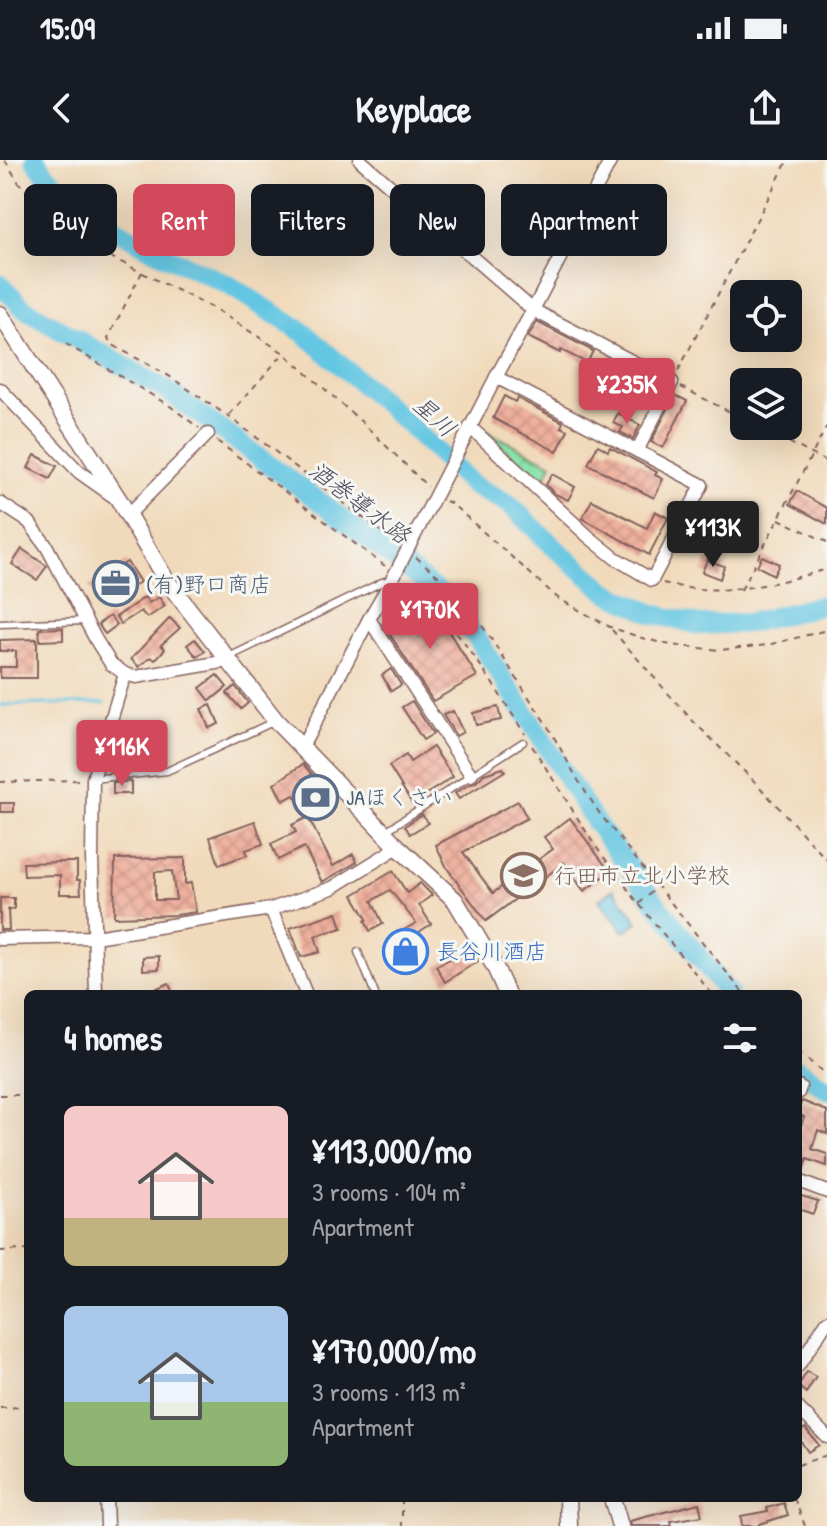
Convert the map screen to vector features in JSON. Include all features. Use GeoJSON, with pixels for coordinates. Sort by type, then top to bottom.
{"type":"FeatureCollection","features":[{"type":"Feature","properties":{"kind":"street"},"geometry":{"type":"LineString","coordinates":[[360,160],[533,310],[672,382],[637,451]]}},
{"type":"Feature","properties":{"kind":"street"},"geometry":{"type":"LineString","coordinates":[[302,747],[611,160]]}},
{"type":"Feature","properties":{"kind":"street"},"geometry":{"type":"LineString","coordinates":[[0,314],[119,500],[166,580],[276,721],[398,847],[455,900],[505,990]]}},
{"type":"Feature","properties":{"kind":"street"},"geometry":{"type":"LineString","coordinates":[[470,429],[589,537],[615,558],[652,580],[702,485],[496,377]]}},
{"type":"Feature","properties":{"kind":"street"},"geometry":{"type":"LineString","coordinates":[[0,389],[79,472],[119,500]]}},
{"type":"Feature","properties":{"kind":"street"},"geometry":{"type":"LineString","coordinates":[[128,515],[208,434]]}},
{"type":"Feature","properties":{"kind":"street"},"geometry":{"type":"LineString","coordinates":[[0,503],[29,522],[38,534],[96,640],[111,664],[125,674],[136,677],[228,661]]}},
{"type":"Feature","properties":{"kind":"street"},"geometry":{"type":"LineString","coordinates":[[369,619],[471,775]]}},
{"type":"Feature","properties":{"kind":"street"},"geometry":{"type":"LineString","coordinates":[[96,990],[93,779],[125,674]]}},
{"type":"Feature","properties":{"kind":"street"},"geometry":{"type":"LineString","coordinates":[[0,939],[95,937],[271,909],[332,888],[398,847]]}},
{"type":"Feature","properties":{"kind":"street"},"geometry":{"type":"LineString","coordinates":[[271,909],[304,990]]}},
{"type":"Feature","properties":{"kind":"street"},"geometry":{"type":"LineString","coordinates":[[802,1183],[827,1192]]}},
{"type":"Feature","properties":{"kind":"street"},"geometry":{"type":"LineString","coordinates":[[802,1360],[827,1321]]}},
{"type":"Feature","properties":{"kind":"street"},"geometry":{"type":"LineString","coordinates":[[802,1412],[827,1437]]}},
{"type":"Feature","properties":{"kind":"street"},"geometry":{"type":"LineString","coordinates":[[106,1502],[107,1526]]}},
{"type":"Feature","properties":{"kind":"street"},"geometry":{"type":"LineString","coordinates":[[568,1502],[569,1526]]}},
{"type":"Feature","properties":{"kind":"street"},"geometry":{"type":"LineString","coordinates":[[613,1502],[620,1526]]}},
{"type":"Feature","properties":{"kind":"lane"},"geometry":{"type":"LineString","coordinates":[[228,661],[233,655],[394,576]]}},
{"type":"Feature","properties":{"kind":"lane"},"geometry":{"type":"LineString","coordinates":[[0,624],[86,621]]}},
{"type":"Feature","properties":{"kind":"lane"},"geometry":{"type":"LineString","coordinates":[[93,779],[167,771],[276,721]]}},
{"type":"Feature","properties":{"kind":"lane"},"geometry":{"type":"LineString","coordinates":[[384,832],[523,742]]}},
{"type":"Feature","properties":{"kind":"lane"},"geometry":{"type":"LineString","coordinates":[[358,952],[373,990]]}},
{"type":"Feature","properties":{"kind":"path"},"geometry":{"type":"LineString","coordinates":[[5,160],[19,183],[62,224],[111,257],[218,311],[284,353],[390,448],[435,495],[452,504],[559,599],[610,627],[670,645],[720,650],[768,645],[827,630]]}},
{"type":"Feature","properties":{"kind":"path"},"geometry":{"type":"LineString","coordinates":[[730,412],[672,382],[788,160]]}},
{"type":"Feature","properties":{"kind":"path"},"geometry":{"type":"LineString","coordinates":[[142,272],[108,338],[111,344],[169,376],[228,417],[450,586],[488,634],[600,814],[741,990]]}},
{"type":"Feature","properties":{"kind":"path"},"geometry":{"type":"LineString","coordinates":[[66,344],[170,406],[435,607],[508,708],[594,844],[709,990]]}},
{"type":"Feature","properties":{"kind":"path"},"geometry":{"type":"LineString","coordinates":[[228,417],[284,353]]}},
{"type":"Feature","properties":{"kind":"path"},"geometry":{"type":"LineString","coordinates":[[741,590],[827,426]]}},
{"type":"Feature","properties":{"kind":"path"},"geometry":{"type":"LineString","coordinates":[[784,440],[827,462]]}},
{"type":"Feature","properties":{"kind":"path"},"geometry":{"type":"LineString","coordinates":[[779,519],[827,542]]}},
{"type":"Feature","properties":{"kind":"path"},"geometry":{"type":"LineString","coordinates":[[652,580],[685,588],[741,590],[827,569]]}},
{"type":"Feature","properties":{"kind":"path"},"geometry":{"type":"LineString","coordinates":[[610,627],[691,719],[827,860]]}},
{"type":"Feature","properties":{"kind":"path"},"geometry":{"type":"LineString","coordinates":[[0,782],[93,779]]}},
{"type":"Feature","properties":{"kind":"path"},"geometry":{"type":"LineString","coordinates":[[641,902],[657,888]]}},
{"type":"Feature","properties":{"kind":"path"},"geometry":{"type":"LineString","coordinates":[[802,1055],[827,1075]]}},
{"type":"Feature","properties":{"kind":"path"},"geometry":{"type":"LineString","coordinates":[[0,1095],[24,1095]]}},
{"type":"Feature","properties":{"kind":"path"},"geometry":{"type":"LineString","coordinates":[[0,1251],[24,1250]]}},
{"type":"Feature","properties":{"kind":"path"},"geometry":{"type":"LineString","coordinates":[[0,1408],[24,1407]]}},
{"type":"Feature","properties":{"kind":"path"},"geometry":{"type":"LineString","coordinates":[[802,1464],[827,1455]]}},
{"type":"Feature","properties":{"kind":"path"},"geometry":{"type":"LineString","coordinates":[[402,1502],[402,1526]]}},
{"type":"Feature","properties":{"kind":"path"},"geometry":{"type":"LineString","coordinates":[[796,1502],[805,1526]]}},
{"type":"Feature","properties":{"kind":"green space"},"geometry":{"type":"Polygon","coordinates":[[[483,429],[552,464],[542,483],[483,429]]]}},
{"type":"Feature","properties":{"kind":"water"},"geometry":{"type":"Polygon","coordinates":[[[614,889],[638,922],[624,932],[599,900],[614,889]]]}},
{"type":"Feature","properties":{"kind":"building"},"geometry":{"type":"Polygon","coordinates":[[[537,322],[593,351],[587,363],[528,337],[537,322]]]}},
{"type":"Feature","properties":{"kind":"building"},"geometry":{"type":"Polygon","coordinates":[[[675,395],[687,401],[663,448],[651,442],[675,395]]]}},
{"type":"Feature","properties":{"kind":"building"},"geometry":{"type":"Polygon","coordinates":[[[504,396],[515,402],[517,398],[563,422],[561,427],[568,430],[557,452],[493,418],[504,396]]]}},
{"type":"Feature","properties":{"kind":"building"},"geometry":{"type":"Polygon","coordinates":[[[618,413],[640,425],[633,439],[620,432],[623,427],[613,423],[618,413]]]}},
{"type":"Feature","properties":{"kind":"building"},"geometry":{"type":"Polygon","coordinates":[[[598,445],[608,451],[610,447],[657,472],[655,475],[663,479],[654,498],[588,464],[598,445]]]}},
{"type":"Feature","properties":{"kind":"building"},"geometry":{"type":"Polygon","coordinates":[[[35,455],[57,466],[50,479],[28,468],[35,455]]]}},
{"type":"Feature","properties":{"kind":"building"},"geometry":{"type":"Polygon","coordinates":[[[552,474],[575,487],[568,500],[546,485],[552,474]]]}},
{"type":"Feature","properties":{"kind":"building"},"geometry":{"type":"Polygon","coordinates":[[[797,491],[827,508],[827,524],[790,504],[797,491]]]}},
{"type":"Feature","properties":{"kind":"building"},"geometry":{"type":"Polygon","coordinates":[[[592,500],[647,528],[655,511],[668,518],[649,555],[582,518],[592,500]]]}},
{"type":"Feature","properties":{"kind":"building"},"geometry":{"type":"Polygon","coordinates":[[[22,549],[47,566],[37,580],[12,564],[22,549]]]}},
{"type":"Feature","properties":{"kind":"building"},"geometry":{"type":"Polygon","coordinates":[[[762,556],[779,564],[774,575],[757,566],[762,556]]]}},
{"type":"Feature","properties":{"kind":"building"},"geometry":{"type":"Polygon","coordinates":[[[707,560],[724,566],[720,579],[702,572],[707,560]]]}},
{"type":"Feature","properties":{"kind":"building","name":"(有)野口商店"},"geometry":{"type":"Polygon","coordinates":[[[127,562],[140,582],[102,606],[89,587],[127,562]]]}},
{"type":"Feature","properties":{"kind":"building"},"geometry":{"type":"Polygon","coordinates":[[[145,597],[149,603],[159,597],[165,606],[147,618],[141,611],[121,624],[116,617],[145,597]]]}},
{"type":"Feature","properties":{"kind":"building"},"geometry":{"type":"Polygon","coordinates":[[[421,602],[442,628],[445,626],[477,676],[433,701],[383,624],[421,602]]]}},
{"type":"Feature","properties":{"kind":"building"},"geometry":{"type":"Polygon","coordinates":[[[110,616],[117,625],[105,634],[98,624],[110,616]]]}},
{"type":"Feature","properties":{"kind":"building"},"geometry":{"type":"Polygon","coordinates":[[[170,618],[180,628],[161,645],[165,649],[155,660],[151,657],[139,667],[131,659],[170,618]]]}},
{"type":"Feature","properties":{"kind":"building"},"geometry":{"type":"Polygon","coordinates":[[[63,628],[63,640],[40,641],[39,629],[63,628]]]}},
{"type":"Feature","properties":{"kind":"building"},"geometry":{"type":"Polygon","coordinates":[[[37,639],[37,678],[0,678],[0,667],[16,667],[16,651],[0,651],[0,640],[37,639]]]}},
{"type":"Feature","properties":{"kind":"building"},"geometry":{"type":"Polygon","coordinates":[[[195,639],[205,651],[197,657],[187,645],[195,639]]]}},
{"type":"Feature","properties":{"kind":"building"},"geometry":{"type":"Polygon","coordinates":[[[391,669],[401,685],[391,691],[382,675],[391,669]]]}},
{"type":"Feature","properties":{"kind":"building"},"geometry":{"type":"Polygon","coordinates":[[[217,675],[227,687],[210,701],[200,688],[217,675]]]}},
{"type":"Feature","properties":{"kind":"building"},"geometry":{"type":"Polygon","coordinates":[[[235,686],[248,703],[241,709],[227,693],[235,686]]]}},
{"type":"Feature","properties":{"kind":"building"},"geometry":{"type":"Polygon","coordinates":[[[412,701],[433,734],[423,740],[402,707],[412,701]]]}},
{"type":"Feature","properties":{"kind":"building"},"geometry":{"type":"Polygon","coordinates":[[[211,705],[219,724],[209,728],[201,709],[211,705]]]}},
{"type":"Feature","properties":{"kind":"building"},"geometry":{"type":"Polygon","coordinates":[[[498,707],[501,720],[476,725],[473,713],[498,707]]]}},
{"type":"Feature","properties":{"kind":"building"},"geometry":{"type":"Polygon","coordinates":[[[453,711],[463,732],[456,736],[443,715],[453,711]]]}},
{"type":"Feature","properties":{"kind":"building"},"geometry":{"type":"Polygon","coordinates":[[[433,747],[453,777],[412,803],[389,766],[406,755],[410,762],[433,747]]]}},
{"type":"Feature","properties":{"kind":"building"},"geometry":{"type":"Polygon","coordinates":[[[142,748],[144,761],[124,765],[121,752],[142,748]]]}},
{"type":"Feature","properties":{"kind":"building"},"geometry":{"type":"Polygon","coordinates":[[[303,764],[333,795],[306,813],[294,795],[283,801],[274,784],[303,764]]]}},
{"type":"Feature","properties":{"kind":"building"},"geometry":{"type":"Polygon","coordinates":[[[503,768],[505,771],[459,799],[455,793],[475,783],[484,774],[503,768]]]}},
{"type":"Feature","properties":{"kind":"building"},"geometry":{"type":"Polygon","coordinates":[[[131,781],[131,794],[113,794],[113,783],[131,781]]]}},
{"type":"Feature","properties":{"kind":"building"},"geometry":{"type":"Polygon","coordinates":[[[518,801],[527,818],[463,852],[493,893],[553,849],[544,837],[570,818],[610,872],[584,891],[564,863],[486,921],[447,868],[436,845],[518,801]]]}},
{"type":"Feature","properties":{"kind":"building"},"geometry":{"type":"Polygon","coordinates":[[[0,803],[14,803],[14,812],[0,812],[0,803]]]}},
{"type":"Feature","properties":{"kind":"building"},"geometry":{"type":"Polygon","coordinates":[[[422,814],[428,823],[410,834],[405,826],[422,814]]]}},
{"type":"Feature","properties":{"kind":"building"},"geometry":{"type":"Polygon","coordinates":[[[308,817],[333,866],[353,854],[357,862],[322,882],[304,847],[278,860],[271,844],[296,832],[292,825],[308,817]]]}},
{"type":"Feature","properties":{"kind":"building"},"geometry":{"type":"Polygon","coordinates":[[[255,821],[263,844],[246,850],[247,855],[219,865],[210,837],[255,821]]]}},
{"type":"Feature","properties":{"kind":"building"},"geometry":{"type":"Polygon","coordinates":[[[185,858],[185,884],[191,883],[196,912],[114,917],[115,859],[185,858]],[[172,871],[155,872],[155,900],[176,900],[172,871]]]}},
{"type":"Feature","properties":{"kind":"building"},"geometry":{"type":"Polygon","coordinates":[[[77,862],[81,894],[60,894],[60,875],[24,876],[23,863],[77,862]]]}},
{"type":"Feature","properties":{"kind":"building"},"geometry":{"type":"Polygon","coordinates":[[[393,871],[407,893],[420,883],[432,895],[419,905],[431,924],[419,932],[421,936],[409,942],[402,931],[416,923],[390,890],[372,901],[383,924],[370,931],[365,921],[367,919],[353,895],[393,871]]]}},
{"type":"Feature","properties":{"kind":"building"},"geometry":{"type":"Polygon","coordinates":[[[0,898],[14,898],[14,909],[8,909],[9,930],[0,930],[0,898]]]}},
{"type":"Feature","properties":{"kind":"building"},"geometry":{"type":"Polygon","coordinates":[[[337,912],[342,928],[315,936],[320,952],[301,957],[290,928],[337,912]]]}},
{"type":"Feature","properties":{"kind":"building","name":"長谷川酒店"},"geometry":{"type":"Polygon","coordinates":[[[406,941],[415,956],[407,961],[398,946],[406,941]]]}},
{"type":"Feature","properties":{"kind":"building"},"geometry":{"type":"Polygon","coordinates":[[[470,949],[478,961],[445,982],[436,966],[470,949]]]}},
{"type":"Feature","properties":{"kind":"building"},"geometry":{"type":"Polygon","coordinates":[[[159,956],[159,969],[143,970],[143,957],[159,956]]]}},
{"type":"Feature","properties":{"kind":"building"},"geometry":{"type":"Polygon","coordinates":[[[169,983],[172,990],[152,990],[169,983]]]}},
{"type":"Feature","properties":{"kind":"building"},"geometry":{"type":"Polygon","coordinates":[[[802,1101],[827,1111],[827,1134],[818,1130],[812,1149],[827,1154],[827,1166],[807,1159],[802,1173],[802,1123],[802,1101]]]}},
{"type":"Feature","properties":{"kind":"building"},"geometry":{"type":"Polygon","coordinates":[[[802,1196],[818,1201],[813,1214],[802,1210],[802,1196]]]}},
{"type":"Feature","properties":{"kind":"building"},"geometry":{"type":"Polygon","coordinates":[[[807,1372],[816,1377],[806,1393],[802,1390],[802,1380],[807,1372]]]}},
{"type":"Feature","properties":{"kind":"building"},"geometry":{"type":"Polygon","coordinates":[[[805,1428],[819,1445],[808,1452],[802,1443],[802,1430],[805,1428]]]}},
{"type":"Feature","properties":{"kind":"building"},"geometry":{"type":"Polygon","coordinates":[[[699,1503],[702,1516],[671,1521],[672,1526],[631,1526],[630,1521],[699,1503]]]}},
{"type":"Feature","properties":{"kind":"building"},"geometry":{"type":"Polygon","coordinates":[[[784,1503],[788,1515],[759,1526],[742,1526],[741,1516],[768,1511],[767,1508],[784,1503]]]}},
{"type":"Feature","properties":{"kind":"waterway","name":"星川"},"geometry":{"type":"LineString","coordinates":[[35,160],[48,177],[85,212],[157,252],[229,285],[304,333],[472,485],[509,504],[607,592],[653,614],[700,625],[749,623],[827,604]]}},
{"type":"Feature","properties":{"kind":"waterway","name":"酒巻導水路"},"geometry":{"type":"LineString","coordinates":[[0,283],[21,306],[166,390],[442,595],[476,637],[593,819],[726,990]]}},
{"type":"Feature","properties":{"kind":"waterway"},"geometry":{"type":"LineString","coordinates":[[0,705],[104,703]]}},
{"type":"Feature","properties":{"kind":"waterway","name":"酒巻導水路"},"geometry":{"type":"LineString","coordinates":[[802,1072],[827,1090]]}},
{"type":"Feature","properties":{"kind":"place","name":"(有)野口商店"},"geometry":{"type":"Point","coordinates":[115,584]}},
{"type":"Feature","properties":{"kind":"place","name":"JAほくさい"},"geometry":{"type":"Point","coordinates":[315,797]}},
{"type":"Feature","properties":{"kind":"place","name":"行田市立北小学校"},"geometry":{"type":"Point","coordinates":[523,875]}},
{"type":"Feature","properties":{"kind":"place","name":"長谷川酒店"},"geometry":{"type":"Point","coordinates":[406,951]}}]}
